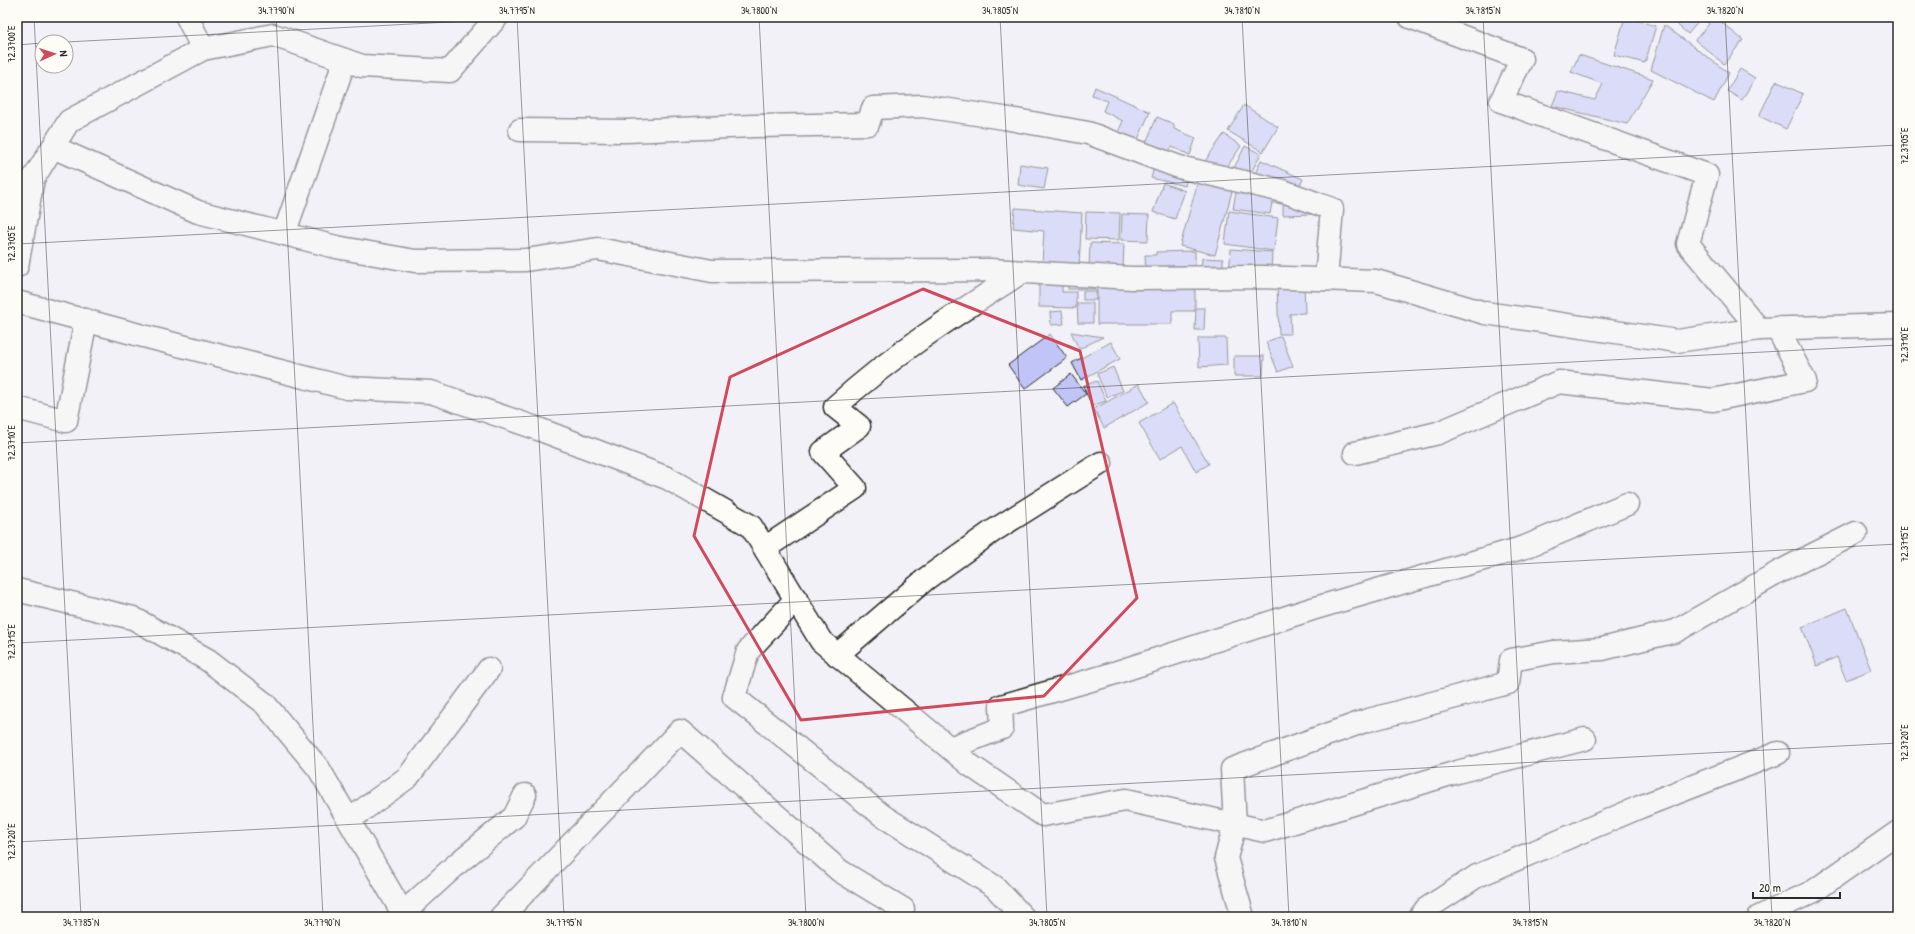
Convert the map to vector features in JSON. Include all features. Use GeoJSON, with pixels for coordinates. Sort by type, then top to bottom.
{"type":"FeatureCollection","features":[{"type":"Feature","properties":{"kind":"street"},"geometry":{"type":"LineString","coordinates":[[187,17],[203,49]]}},
{"type":"Feature","properties":{"kind":"street"},"geometry":{"type":"LineString","coordinates":[[17,266],[33,179],[68,121],[203,49],[273,35],[362,66],[450,71],[497,17]]}},
{"type":"Feature","properties":{"kind":"street"},"geometry":{"type":"LineString","coordinates":[[1355,453],[1438,433],[1559,382],[1713,400],[1805,381],[1768,329],[1688,244],[1707,174],[1501,101],[1522,59],[1410,17]]}},
{"type":"Feature","properties":{"kind":"street"},"geometry":{"type":"LineString","coordinates":[[284,234],[346,60]]}},
{"type":"Feature","properties":{"kind":"street"},"geometry":{"type":"LineString","coordinates":[[520,130],[626,131],[754,126],[868,124],[873,108],[922,106],[1004,118],[1088,133],[1179,167],[1283,191],[1332,209],[1326,279]]}},
{"type":"Feature","properties":{"kind":"street"},"geometry":{"type":"LineString","coordinates":[[53,147],[198,212],[336,247],[415,261],[526,260],[598,249],[712,271],[990,270],[1132,278],[1261,277],[1376,281],[1485,313],[1677,341],[1768,329],[1898,325]]}},
{"type":"Feature","properties":{"kind":"street"},"geometry":{"type":"LineString","coordinates":[[765,548],[855,488],[824,452],[859,426],[835,407],[861,383],[950,318],[1022,272]]}},
{"type":"Feature","properties":{"kind":"street"},"geometry":{"type":"LineString","coordinates":[[17,302],[347,388],[431,392],[533,427],[667,478],[752,526],[821,641],[970,765],[1043,815],[1126,800],[1266,831],[1457,772],[1585,739]]}},
{"type":"Feature","properties":{"kind":"street"},"geometry":{"type":"LineString","coordinates":[[17,408],[66,421],[86,320]]}},
{"type":"Feature","properties":{"kind":"street"},"geometry":{"type":"LineString","coordinates":[[838,655],[933,574],[993,531],[1101,463]]}},
{"type":"Feature","properties":{"kind":"street"},"geometry":{"type":"LineString","coordinates":[[950,748],[1002,728],[1001,706],[1105,676],[1312,609],[1525,547],[1627,504]]}},
{"type":"Feature","properties":{"kind":"street"},"geometry":{"type":"LineString","coordinates":[[1243,917],[1226,858],[1235,824],[1232,769],[1366,721],[1508,683],[1511,660],[1554,652],[1602,649],[1676,631],[1779,572],[1856,533]]}},
{"type":"Feature","properties":{"kind":"street"},"geometry":{"type":"LineString","coordinates":[[17,590],[133,618],[208,660],[265,704],[319,769],[404,916],[458,862],[514,817],[525,795]]}},
{"type":"Feature","properties":{"kind":"street"},"geometry":{"type":"LineString","coordinates":[[796,599],[748,651],[734,697],[883,816],[996,887],[1023,917]]}},
{"type":"Feature","properties":{"kind":"street"},"geometry":{"type":"LineString","coordinates":[[349,820],[408,778],[489,669]]}},
{"type":"Feature","properties":{"kind":"street"},"geometry":{"type":"LineString","coordinates":[[501,917],[680,731],[840,871],[903,909]]}},
{"type":"Feature","properties":{"kind":"street"},"geometry":{"type":"LineString","coordinates":[[1420,917],[1426,909],[1477,876],[1640,807],[1778,753]]}},
{"type":"Feature","properties":{"kind":"street"},"geometry":{"type":"LineString","coordinates":[[1759,917],[1814,891],[1898,832]]}},
{"type":"Feature","properties":{"kind":"highlighted area"},"geometry":{"type":"Polygon","coordinates":[[[923,289],[1080,351],[1137,598],[1044,696],[801,720],[694,536],[730,377],[923,289]]]}},
{"type":"Feature","properties":{"kind":"building"},"geometry":{"type":"Polygon","coordinates":[[[1625,17],[1656,26],[1645,63],[1614,55],[1625,17]]]}},
{"type":"Feature","properties":{"kind":"building"},"geometry":{"type":"Polygon","coordinates":[[[1676,17],[1702,17],[1688,34],[1673,21],[1676,17]]]}},
{"type":"Feature","properties":{"kind":"building"},"geometry":{"type":"Polygon","coordinates":[[[1702,17],[1715,17],[1743,40],[1724,64],[1695,40],[1709,24],[1702,17]]]}},
{"type":"Feature","properties":{"kind":"building"},"geometry":{"type":"Polygon","coordinates":[[[1664,25],[1729,73],[1714,102],[1651,70],[1664,25]]]}},
{"type":"Feature","properties":{"kind":"building"},"geometry":{"type":"Polygon","coordinates":[[[1579,55],[1653,79],[1627,124],[1552,106],[1558,91],[1595,100],[1603,84],[1571,72],[1579,55]]]}},
{"type":"Feature","properties":{"kind":"building"},"geometry":{"type":"Polygon","coordinates":[[[1740,69],[1755,78],[1742,100],[1727,91],[1740,69]]]}},
{"type":"Feature","properties":{"kind":"building"},"geometry":{"type":"Polygon","coordinates":[[[1776,81],[1803,94],[1786,129],[1759,116],[1776,81]]]}},
{"type":"Feature","properties":{"kind":"building"},"geometry":{"type":"Polygon","coordinates":[[[1095,87],[1150,112],[1135,146],[1116,137],[1123,121],[1103,111],[1107,101],[1092,95],[1095,87]]]}},
{"type":"Feature","properties":{"kind":"building"},"geometry":{"type":"Polygon","coordinates":[[[1244,105],[1278,127],[1263,152],[1228,131],[1244,105]]]}},
{"type":"Feature","properties":{"kind":"building"},"geometry":{"type":"Polygon","coordinates":[[[1157,117],[1174,124],[1174,129],[1196,138],[1190,155],[1172,147],[1167,153],[1145,145],[1157,117]]]}},
{"type":"Feature","properties":{"kind":"building"},"geometry":{"type":"Polygon","coordinates":[[[1224,134],[1241,146],[1223,173],[1205,161],[1224,134]]]}},
{"type":"Feature","properties":{"kind":"building"},"geometry":{"type":"Polygon","coordinates":[[[1245,146],[1261,154],[1246,182],[1231,174],[1245,146]]]}},
{"type":"Feature","properties":{"kind":"building"},"geometry":{"type":"Polygon","coordinates":[[[1261,160],[1303,179],[1296,194],[1254,176],[1261,160]]]}},
{"type":"Feature","properties":{"kind":"building"},"geometry":{"type":"Polygon","coordinates":[[[1020,164],[1048,168],[1044,189],[1018,185],[1020,164]]]}},
{"type":"Feature","properties":{"kind":"building"},"geometry":{"type":"Polygon","coordinates":[[[1155,164],[1188,171],[1185,186],[1151,178],[1155,164]]]}},
{"type":"Feature","properties":{"kind":"building"},"geometry":{"type":"Polygon","coordinates":[[[1200,174],[1234,184],[1215,255],[1180,246],[1200,174]]]}},
{"type":"Feature","properties":{"kind":"building"},"geometry":{"type":"Polygon","coordinates":[[[1163,183],[1185,191],[1175,219],[1153,212],[1163,183]]]}},
{"type":"Feature","properties":{"kind":"building"},"geometry":{"type":"Polygon","coordinates":[[[1237,186],[1284,193],[1282,204],[1272,203],[1270,214],[1233,209],[1237,186]]]}},
{"type":"Feature","properties":{"kind":"building"},"geometry":{"type":"Polygon","coordinates":[[[1313,203],[1314,214],[1283,215],[1283,204],[1313,203]]]}},
{"type":"Feature","properties":{"kind":"building"},"geometry":{"type":"Polygon","coordinates":[[[1015,208],[1082,213],[1079,266],[1042,264],[1044,231],[1013,228],[1015,208]]]}},
{"type":"Feature","properties":{"kind":"building"},"geometry":{"type":"Polygon","coordinates":[[[1229,211],[1278,218],[1274,251],[1225,244],[1229,211]]]}},
{"type":"Feature","properties":{"kind":"building"},"geometry":{"type":"Polygon","coordinates":[[[1086,212],[1120,213],[1119,240],[1085,239],[1086,212]]]}},
{"type":"Feature","properties":{"kind":"building"},"geometry":{"type":"Polygon","coordinates":[[[1122,214],[1149,215],[1148,241],[1121,240],[1122,214]]]}},
{"type":"Feature","properties":{"kind":"building"},"geometry":{"type":"Polygon","coordinates":[[[1090,243],[1124,244],[1123,269],[1089,268],[1090,243]]]}},
{"type":"Feature","properties":{"kind":"building"},"geometry":{"type":"Polygon","coordinates":[[[1231,249],[1272,252],[1271,275],[1229,272],[1231,249]]]}},
{"type":"Feature","properties":{"kind":"building"},"geometry":{"type":"Polygon","coordinates":[[[1195,251],[1195,274],[1146,275],[1145,255],[1156,255],[1156,252],[1195,251]]]}},
{"type":"Feature","properties":{"kind":"building"},"geometry":{"type":"Polygon","coordinates":[[[1202,258],[1223,259],[1223,272],[1201,272],[1202,258]]]}},
{"type":"Feature","properties":{"kind":"building"},"geometry":{"type":"Polygon","coordinates":[[[1039,276],[1062,277],[1062,292],[1076,292],[1076,308],[1039,307],[1039,276]]]}},
{"type":"Feature","properties":{"kind":"building"},"geometry":{"type":"Polygon","coordinates":[[[1068,278],[1095,278],[1095,289],[1068,289],[1068,278]]]}},
{"type":"Feature","properties":{"kind":"building"},"geometry":{"type":"Polygon","coordinates":[[[1195,279],[1195,311],[1172,311],[1172,324],[1097,324],[1097,280],[1195,279]]]}},
{"type":"Feature","properties":{"kind":"building"},"geometry":{"type":"Polygon","coordinates":[[[1304,285],[1305,313],[1290,314],[1291,334],[1279,334],[1277,286],[1304,285]]]}},
{"type":"Feature","properties":{"kind":"building"},"geometry":{"type":"Polygon","coordinates":[[[1083,291],[1096,291],[1096,300],[1083,300],[1083,291]]]}},
{"type":"Feature","properties":{"kind":"building"},"geometry":{"type":"Polygon","coordinates":[[[1077,303],[1093,303],[1093,323],[1078,323],[1077,303]]]}},
{"type":"Feature","properties":{"kind":"building"},"geometry":{"type":"Polygon","coordinates":[[[1196,308],[1205,308],[1204,330],[1195,330],[1196,308]]]}},
{"type":"Feature","properties":{"kind":"building"},"geometry":{"type":"Polygon","coordinates":[[[1062,311],[1064,324],[1051,325],[1050,312],[1062,311]]]}},
{"type":"Feature","properties":{"kind":"building"},"geometry":{"type":"Polygon","coordinates":[[[1071,332],[1103,337],[1079,349],[1071,332]]]}},
{"type":"Feature","properties":{"kind":"building"},"geometry":{"type":"Polygon","coordinates":[[[1050,334],[1067,358],[1025,389],[1008,365],[1050,334]]]}},
{"type":"Feature","properties":{"kind":"building"},"geometry":{"type":"Polygon","coordinates":[[[1281,336],[1293,366],[1278,372],[1266,342],[1281,336]]]}},
{"type":"Feature","properties":{"kind":"building"},"geometry":{"type":"Polygon","coordinates":[[[1198,338],[1226,338],[1227,365],[1199,367],[1198,338]]]}},
{"type":"Feature","properties":{"kind":"building"},"geometry":{"type":"Polygon","coordinates":[[[1111,342],[1120,359],[1081,380],[1072,363],[1111,342]]]}},
{"type":"Feature","properties":{"kind":"building"},"geometry":{"type":"Polygon","coordinates":[[[1234,356],[1264,356],[1263,376],[1234,376],[1234,356]]]}},
{"type":"Feature","properties":{"kind":"building"},"geometry":{"type":"Polygon","coordinates":[[[1113,367],[1123,391],[1107,397],[1097,374],[1113,367]]]}},
{"type":"Feature","properties":{"kind":"building"},"geometry":{"type":"Polygon","coordinates":[[[1071,374],[1086,394],[1068,407],[1053,388],[1071,374]]]}},
{"type":"Feature","properties":{"kind":"building"},"geometry":{"type":"Polygon","coordinates":[[[1097,381],[1106,401],[1092,406],[1083,386],[1097,381]]]}},
{"type":"Feature","properties":{"kind":"building"},"geometry":{"type":"Polygon","coordinates":[[[1139,384],[1149,402],[1104,428],[1094,409],[1139,384]]]}},
{"type":"Feature","properties":{"kind":"building"},"geometry":{"type":"Polygon","coordinates":[[[1173,403],[1209,464],[1196,472],[1182,446],[1160,459],[1139,423],[1173,403]]]}},
{"type":"Feature","properties":{"kind":"building"},"geometry":{"type":"Polygon","coordinates":[[[1847,608],[1871,670],[1846,680],[1837,657],[1817,666],[1802,627],[1847,608]]]}}]}
